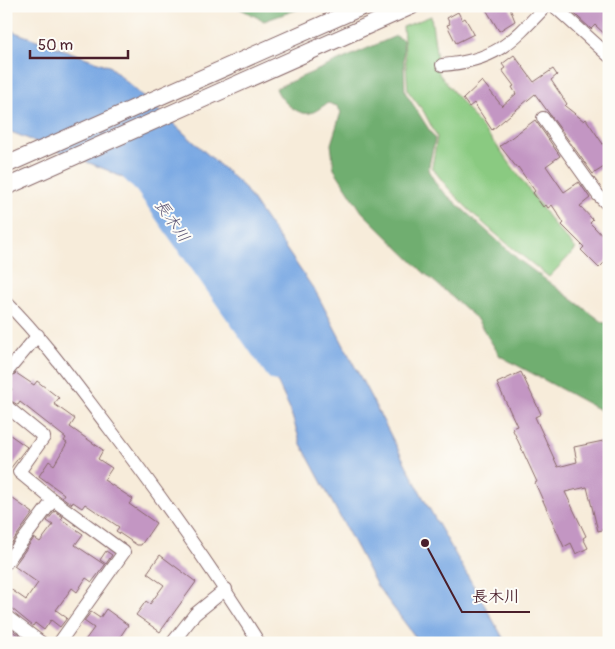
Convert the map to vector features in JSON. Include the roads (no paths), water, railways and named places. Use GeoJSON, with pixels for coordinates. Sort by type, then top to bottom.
{"type":"FeatureCollection","features":[{"type":"Feature","properties":{"kind":"street"},"geometry":{"type":"LineString","coordinates":[[6,165],[364,6]]}},
{"type":"Feature","properties":{"kind":"street"},"geometry":{"type":"LineString","coordinates":[[6,187],[412,6]]}},
{"type":"Feature","properties":{"kind":"street"},"geometry":{"type":"LineString","coordinates":[[442,65],[465,64],[493,54],[516,38],[546,6]]}},
{"type":"Feature","properties":{"kind":"street"},"geometry":{"type":"LineString","coordinates":[[554,6],[609,56]]}},
{"type":"Feature","properties":{"kind":"street"},"geometry":{"type":"LineString","coordinates":[[543,118],[598,195],[609,206]]}},
{"type":"Feature","properties":{"kind":"street"},"geometry":{"type":"LineString","coordinates":[[6,302],[38,335],[136,464],[226,589],[259,643]]}},
{"type":"Feature","properties":{"kind":"street"},"geometry":{"type":"LineString","coordinates":[[6,373],[38,335]]}},
{"type":"Feature","properties":{"kind":"street"},"geometry":{"type":"LineString","coordinates":[[6,406],[44,437],[19,472],[53,500],[124,552],[59,643]]}},
{"type":"Feature","properties":{"kind":"street"},"geometry":{"type":"LineString","coordinates":[[6,563],[53,500]]}},
{"type":"Feature","properties":{"kind":"street"},"geometry":{"type":"LineString","coordinates":[[172,643],[195,614],[226,589]]}},
{"type":"Feature","properties":{"kind":"street"},"geometry":{"type":"LineString","coordinates":[[6,616],[42,643]]}},
{"type":"Feature","properties":{"kind":"water","name":"長木川"},"geometry":{"type":"Polygon","coordinates":[[[6,29],[109,66],[243,186],[317,294],[425,501],[506,643],[420,643],[377,586],[301,444],[289,407],[240,302],[172,202],[107,170],[6,130],[6,29]]]}},
{"type":"Feature","properties":{"kind":"waterway","name":"長木川"},"geometry":{"type":"LineString","coordinates":[[130,168],[146,184],[277,369]]}},
{"type":"Feature","properties":{"kind":"place","name":"長木川"},"geometry":{"type":"Point","coordinates":[425,543]}}]}
